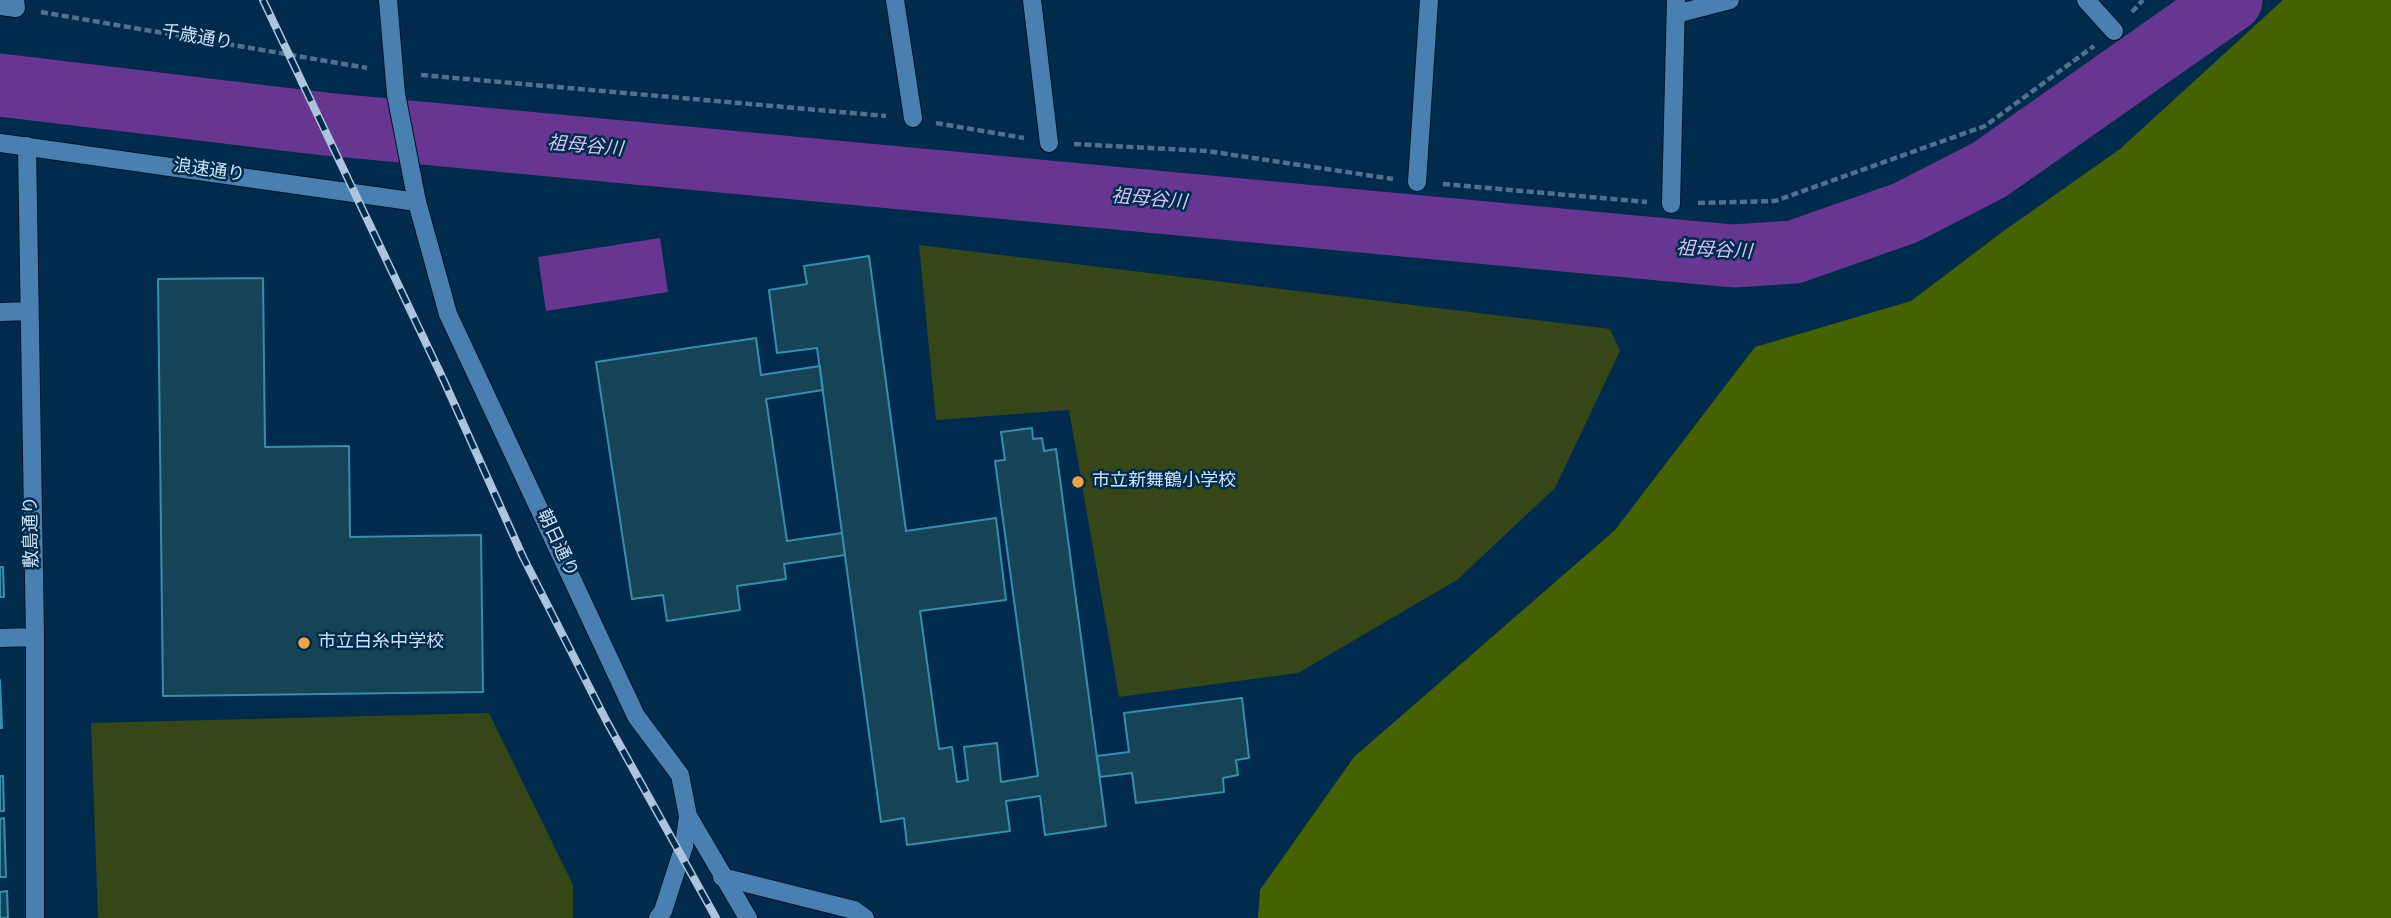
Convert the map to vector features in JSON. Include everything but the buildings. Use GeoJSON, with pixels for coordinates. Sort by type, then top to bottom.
{"type":"FeatureCollection","features":[{"type":"Feature","properties":{"kind":"street"},"geometry":{"type":"LineString","coordinates":[[388,0],[394,72]]}},
{"type":"Feature","properties":{"kind":"street"},"geometry":{"type":"LineString","coordinates":[[895,0],[913,118]]}},
{"type":"Feature","properties":{"kind":"street"},"geometry":{"type":"LineString","coordinates":[[1032,0],[1049,143]]}},
{"type":"Feature","properties":{"kind":"street"},"geometry":{"type":"LineString","coordinates":[[1417,182],[1429,0]]}},
{"type":"Feature","properties":{"kind":"street"},"geometry":{"type":"LineString","coordinates":[[1671,204],[1676,7],[1730,0]]}},
{"type":"Feature","properties":{"kind":"street"},"geometry":{"type":"LineString","coordinates":[[2086,0],[2114,31]]}},
{"type":"Feature","properties":{"kind":"street","name":"朝日通り"},"geometry":{"type":"LineString","coordinates":[[394,72],[417,202],[448,314],[636,716],[680,775],[688,816],[684,846],[663,911],[658,918]]}},
{"type":"Feature","properties":{"kind":"street","name":"浪速通り"},"geometry":{"type":"LineString","coordinates":[[0,143],[417,202]]}},
{"type":"Feature","properties":{"kind":"street","name":"敷島通り"},"geometry":{"type":"LineString","coordinates":[[27,146],[35,637],[35,918]]}},
{"type":"Feature","properties":{"kind":"street"},"geometry":{"type":"LineString","coordinates":[[0,312],[29,311]]}},
{"type":"Feature","properties":{"kind":"street"},"geometry":{"type":"LineString","coordinates":[[0,638],[35,637]]}},
{"type":"Feature","properties":{"kind":"street"},"geometry":{"type":"LineString","coordinates":[[688,816],[748,918]]}},
{"type":"Feature","properties":{"kind":"street"},"geometry":{"type":"LineString","coordinates":[[722,877],[854,911],[865,918]]}},
{"type":"Feature","properties":{"kind":"path","name":"千歳通り"},"geometry":{"type":"LineString","coordinates":[[10,5],[394,72],[913,118],[1049,143],[1208,151],[1417,182],[1671,204],[1775,201],[1985,126],[2114,31],[2143,0]]}},
{"type":"Feature","properties":{"kind":"green space"},"geometry":{"type":"Polygon","coordinates":[[[2283,0],[2391,0],[2391,918],[1258,918],[1260,890],[1354,757],[1615,530],[1755,347],[1911,301],[2005,230],[2120,149],[2283,0]]]}},
{"type":"Feature","properties":{"kind":"green space"},"geometry":{"type":"Polygon","coordinates":[[[919,245],[1610,329],[1620,351],[1555,488],[1457,580],[1298,673],[1119,697],[1069,410],[936,420],[919,245]]]}},
{"type":"Feature","properties":{"kind":"green space"},"geometry":{"type":"Polygon","coordinates":[[[489,713],[573,885],[573,918],[98,918],[91,723],[489,713]]]}},
{"type":"Feature","properties":{"kind":"shaded area"},"geometry":{"type":"Polygon","coordinates":[[[660,238],[668,292],[546,311],[538,257],[660,238]]]}},
{"type":"Feature","properties":{"kind":"waterway","name":"祖母谷川"},"geometry":{"type":"LineString","coordinates":[[0,85],[325,124],[1733,256],[1794,252],[1905,213],[1989,170],[2231,0]]}},
{"type":"Feature","properties":{"kind":"railway"},"geometry":{"type":"LineString","coordinates":[[263,0],[444,381],[523,557],[607,722],[716,918]]}},
{"type":"Feature","properties":{"kind":"place","name":"市立新舞鶴小学校"},"geometry":{"type":"Point","coordinates":[1078,482]}},
{"type":"Feature","properties":{"kind":"place","name":"市立白糸中学校"},"geometry":{"type":"Point","coordinates":[304,643]}}]}
